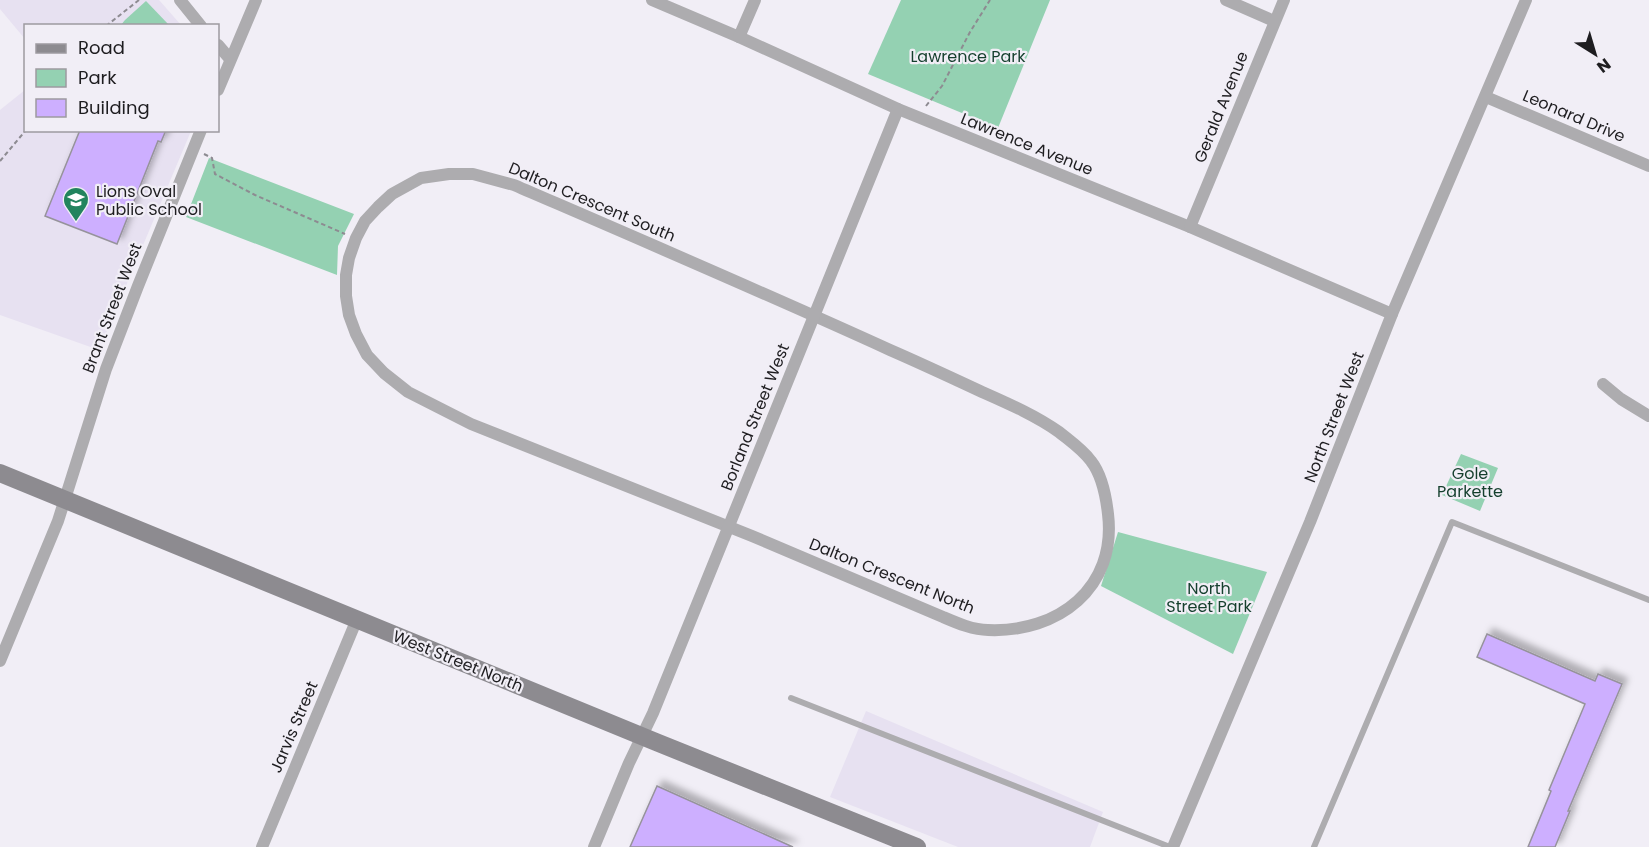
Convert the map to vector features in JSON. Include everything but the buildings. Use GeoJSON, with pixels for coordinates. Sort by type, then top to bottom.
{"type":"FeatureCollection","features":[{"type":"Feature","properties":{"kind":"main road","name":"West Street North"},"geometry":{"type":"LineString","coordinates":[[0,473],[916,847]]}},
{"type":"Feature","properties":{"kind":"street"},"geometry":{"type":"LineString","coordinates":[[180,0],[199,24]]}},
{"type":"Feature","properties":{"kind":"street"},"geometry":{"type":"LineString","coordinates":[[219,87],[256,0]]}},
{"type":"Feature","properties":{"kind":"street","name":"Lawrence Avenue"},"geometry":{"type":"LineString","coordinates":[[652,0],[916,117],[1190,227],[1392,314]]}},
{"type":"Feature","properties":{"kind":"street"},"geometry":{"type":"LineString","coordinates":[[739,37],[755,0]]}},
{"type":"Feature","properties":{"kind":"street"},"geometry":{"type":"LineString","coordinates":[[1226,0],[1274,21]]}},
{"type":"Feature","properties":{"kind":"street","name":"Gerald Avenue"},"geometry":{"type":"LineString","coordinates":[[1190,227],[1284,0]]}},
{"type":"Feature","properties":{"kind":"street","name":"North Street West"},"geometry":{"type":"LineString","coordinates":[[1171,847],[1310,522],[1392,314],[1526,0]]}},
{"type":"Feature","properties":{"kind":"street"},"geometry":{"type":"LineString","coordinates":[[219,46],[230,59]]}},
{"type":"Feature","properties":{"kind":"street","name":"Leonard Drive"},"geometry":{"type":"LineString","coordinates":[[1486,96],[1649,166]]}},
{"type":"Feature","properties":{"kind":"street","name":"Borland Street West"},"geometry":{"type":"LineString","coordinates":[[594,847],[642,736],[898,109]]}},
{"type":"Feature","properties":{"kind":"street","name":"Brant Street West"},"geometry":{"type":"LineString","coordinates":[[0,661],[58,520],[106,369],[141,276],[200,132]]}},
{"type":"Feature","properties":{"kind":"street","name":"Dalton Crescent South"},"geometry":{"type":"LineString","coordinates":[[728,526],[471,424],[396,383],[367,355],[349,315],[346,274],[356,238],[365,221],[392,194],[421,178],[449,174],[473,174],[514,184],[814,315]]}},
{"type":"Feature","properties":{"kind":"street","name":"Dalton Crescent North"},"geometry":{"type":"LineString","coordinates":[[728,526],[943,617],[986,630],[1029,627],[1066,611],[1080,600],[1094,583],[1102,567],[1109,548],[1110,526],[1107,503],[1097,472],[1091,461],[1075,444],[1014,406],[814,315]]}},
{"type":"Feature","properties":{"kind":"street"},"geometry":{"type":"LineString","coordinates":[[1603,384],[1621,399],[1649,416]]}},
{"type":"Feature","properties":{"kind":"street","name":"Jarvis Street"},"geometry":{"type":"LineString","coordinates":[[262,847],[357,619]]}},
{"type":"Feature","properties":{"kind":"lane"},"geometry":{"type":"LineString","coordinates":[[1314,847],[1452,522],[1649,600]]}},
{"type":"Feature","properties":{"kind":"lane"},"geometry":{"type":"LineString","coordinates":[[791,698],[1171,847]]}},
{"type":"Feature","properties":{"kind":"path"},"geometry":{"type":"LineString","coordinates":[[109,24],[140,0]]}},
{"type":"Feature","properties":{"kind":"path"},"geometry":{"type":"LineString","coordinates":[[916,117],[942,86],[970,32],[990,0]]}},
{"type":"Feature","properties":{"kind":"path"},"geometry":{"type":"LineString","coordinates":[[0,161],[24,132]]}},
{"type":"Feature","properties":{"kind":"path"},"geometry":{"type":"LineString","coordinates":[[193,149],[212,158],[215,174],[255,195],[356,238]]}},
{"type":"Feature","properties":{"kind":"shaded area"},"geometry":{"type":"Polygon","coordinates":[[[0,0],[159,0],[180,24],[24,24],[24,38],[0,9],[0,0]]]}},
{"type":"Feature","properties":{"kind":"shaded area","name":"Lions Oval Public School"},"geometry":{"type":"Polygon","coordinates":[[[24,91],[24,132],[191,132],[99,350],[0,315],[0,110],[24,91]]]}},
{"type":"Feature","properties":{"kind":"shaded area"},"geometry":{"type":"Polygon","coordinates":[[[866,711],[1103,812],[1090,847],[958,847],[830,797],[866,711]]]}},
{"type":"Feature","properties":{"kind":"green space","name":"Lawrence Park"},"geometry":{"type":"Polygon","coordinates":[[[901,0],[1050,0],[998,128],[868,74],[901,0]]]}},
{"type":"Feature","properties":{"kind":"green space"},"geometry":{"type":"Polygon","coordinates":[[[146,1],[168,24],[122,24],[146,1]]]}},
{"type":"Feature","properties":{"kind":"green space"},"geometry":{"type":"Polygon","coordinates":[[[209,158],[354,214],[338,246],[337,275],[186,217],[209,158]]]}},
{"type":"Feature","properties":{"kind":"green space","name":"Gole Parkette"},"geometry":{"type":"Polygon","coordinates":[[[1461,454],[1498,468],[1480,511],[1442,495],[1461,454]]]}},
{"type":"Feature","properties":{"kind":"green space","name":"North Street Park"},"geometry":{"type":"Polygon","coordinates":[[[1118,532],[1267,572],[1233,654],[1101,586],[1118,532]]]}},
{"type":"Feature","properties":{"kind":"place","name":"Lions Oval Public School"},"geometry":{"type":"Point","coordinates":[76,223]}}]}
